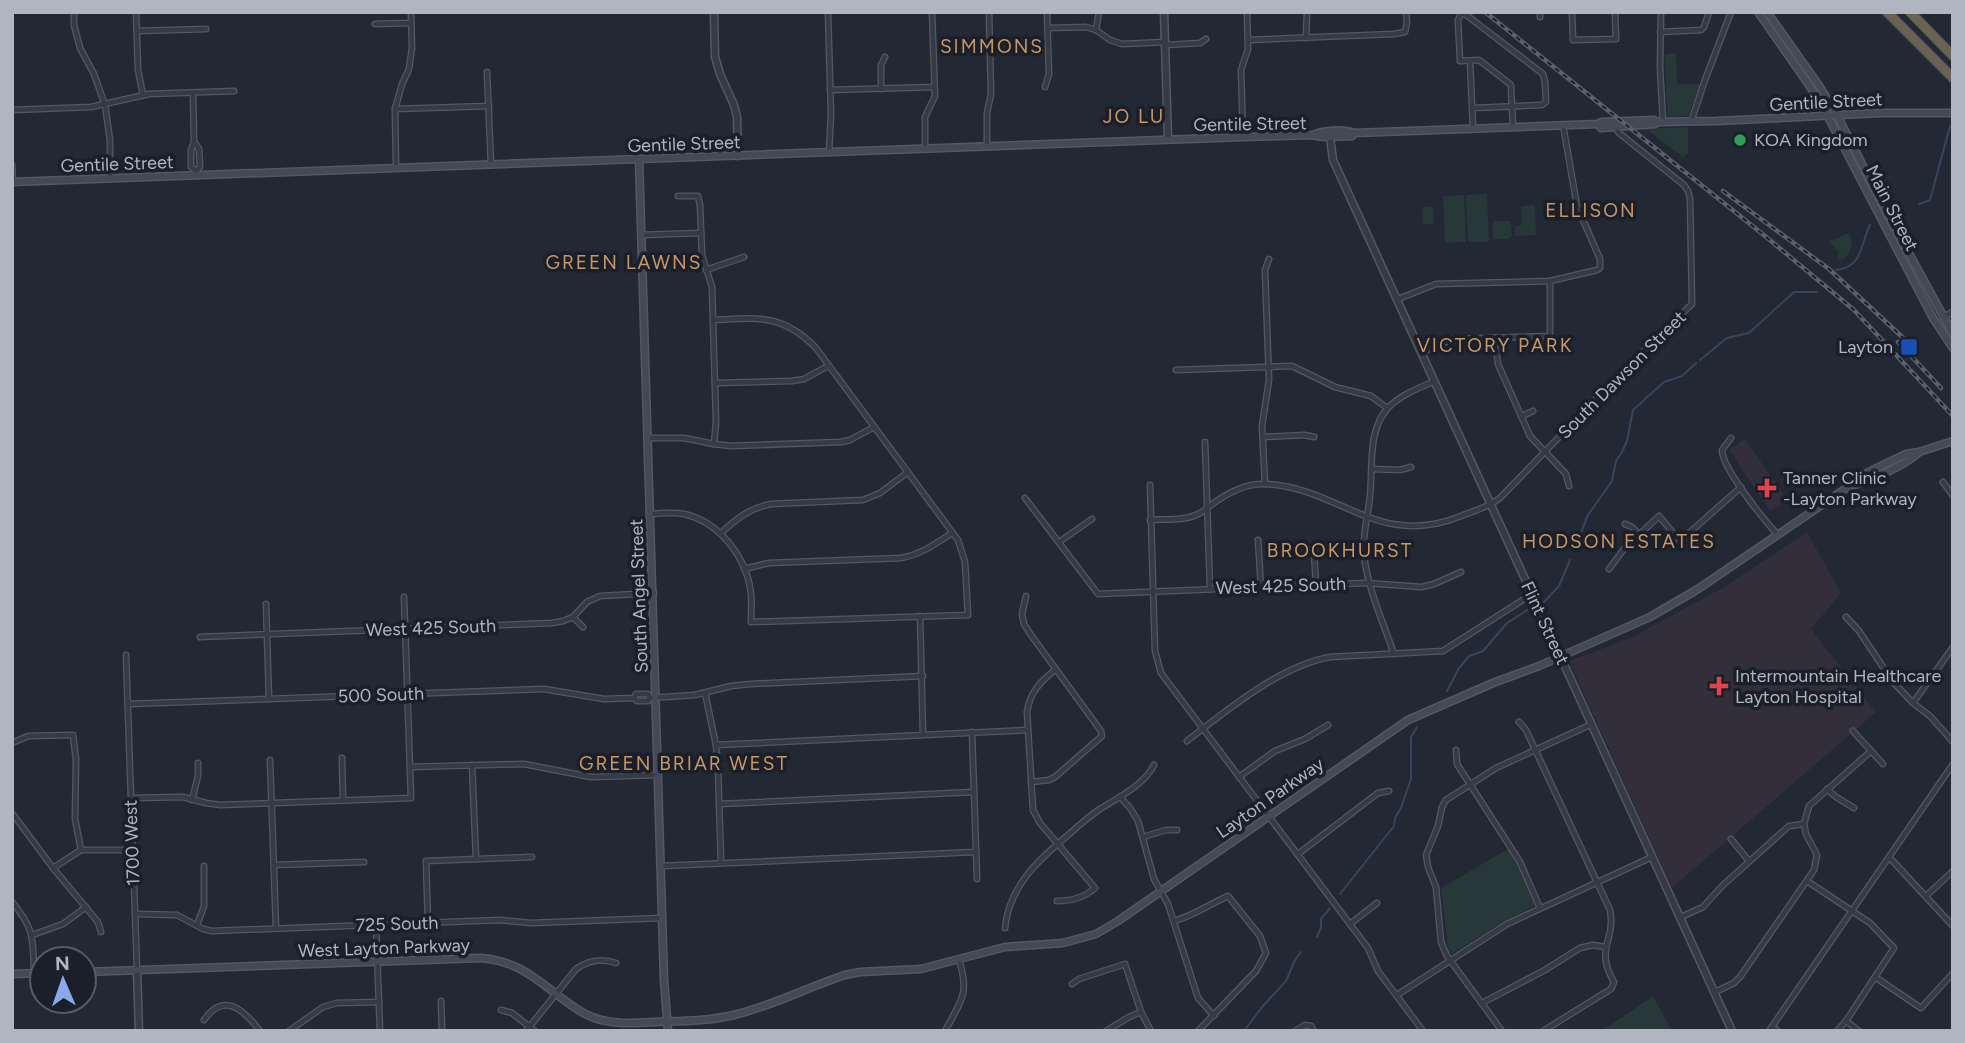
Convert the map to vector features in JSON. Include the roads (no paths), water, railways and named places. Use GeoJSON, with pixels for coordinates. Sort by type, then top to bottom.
{"type":"FeatureCollection","features":[{"type":"Feature","properties":{"kind":"highway"},"geometry":{"type":"LineString","coordinates":[[1887,12],[1953,78]]}},
{"type":"Feature","properties":{"kind":"highway"},"geometry":{"type":"LineString","coordinates":[[1913,16],[1953,50]]}},
{"type":"Feature","properties":{"kind":"highway"},"geometry":{"type":"LineString","coordinates":[[1913,16],[1953,56]]}},
{"type":"Feature","properties":{"kind":"main road","name":"Main Street"},"geometry":{"type":"LineString","coordinates":[[1758,12],[1828,116],[1933,318],[1953,348]]}},
{"type":"Feature","properties":{"kind":"main road","name":"Main Street"},"geometry":{"type":"LineString","coordinates":[[1768,12],[1837,115],[1942,318],[1953,334]]}},
{"type":"Feature","properties":{"kind":"main road","name":"Gentile Street"},"geometry":{"type":"LineString","coordinates":[[1598,124],[1601,128],[1660,122],[1953,113]]}},
{"type":"Feature","properties":{"kind":"main road","name":"Gentile Street"},"geometry":{"type":"LineString","coordinates":[[13,182],[196,173],[639,160],[1243,137],[1316,132],[1473,129],[1654,120],[1660,122]]}},
{"type":"Feature","properties":{"kind":"main road","name":"Gentile Street"},"geometry":{"type":"LineString","coordinates":[[1330,137],[1352,136],[1354,133]]}},
{"type":"Feature","properties":{"kind":"main road"},"geometry":{"type":"LineString","coordinates":[[1314,134],[1330,137]]}},
{"type":"Feature","properties":{"kind":"main road","name":"South Angel Street"},"geometry":{"type":"LineString","coordinates":[[639,160],[654,593],[653,697],[668,1031]]}},
{"type":"Feature","properties":{"kind":"main road","name":"Layton Parkway"},"geometry":{"type":"LineString","coordinates":[[667,1021],[733,1015],[845,975],[921,969],[1005,947],[1063,943],[1096,934],[1161,892],[1408,720],[1650,617],[1698,589],[1851,485],[1856,478],[1906,454],[1919,453],[1953,441]]}},
{"type":"Feature","properties":{"kind":"main road","name":"West Layton Parkway"},"geometry":{"type":"LineString","coordinates":[[98,971],[481,958],[499,960],[528,972],[590,1017],[623,1023],[667,1021]]}},
{"type":"Feature","properties":{"kind":"street"},"geometry":{"type":"LineString","coordinates":[[74,12],[80,48],[94,74],[105,105],[110,140],[110,178]]}},
{"type":"Feature","properties":{"kind":"street"},"geometry":{"type":"LineString","coordinates":[[136,12],[138,69],[143,95]]}},
{"type":"Feature","properties":{"kind":"street"},"geometry":{"type":"LineString","coordinates":[[396,168],[395,109],[409,69],[412,48],[411,12]]}},
{"type":"Feature","properties":{"kind":"street"},"geometry":{"type":"LineString","coordinates":[[714,12],[715,57],[737,117],[738,156]]}},
{"type":"Feature","properties":{"kind":"street"},"geometry":{"type":"LineString","coordinates":[[828,12],[829,152]]}},
{"type":"Feature","properties":{"kind":"street"},"geometry":{"type":"LineString","coordinates":[[925,149],[925,117],[932,105],[934,87],[932,12]]}},
{"type":"Feature","properties":{"kind":"street"},"geometry":{"type":"LineString","coordinates":[[987,146],[987,113],[992,94],[989,12]]}},
{"type":"Feature","properties":{"kind":"street"},"geometry":{"type":"LineString","coordinates":[[1045,86],[1049,74],[1047,12]]}},
{"type":"Feature","properties":{"kind":"street"},"geometry":{"type":"LineString","coordinates":[[1096,30],[1099,12]]}},
{"type":"Feature","properties":{"kind":"street"},"geometry":{"type":"LineString","coordinates":[[1164,12],[1168,139]]}},
{"type":"Feature","properties":{"kind":"street"},"geometry":{"type":"LineString","coordinates":[[1243,137],[1241,70],[1247,56],[1247,12]]}},
{"type":"Feature","properties":{"kind":"street"},"geometry":{"type":"LineString","coordinates":[[1306,38],[1307,12]]}},
{"type":"Feature","properties":{"kind":"street"},"geometry":{"type":"LineString","coordinates":[[1248,40],[1394,34],[1405,32],[1406,12]]}},
{"type":"Feature","properties":{"kind":"street"},"geometry":{"type":"LineString","coordinates":[[1572,12],[1573,40],[1616,39],[1615,12]]}},
{"type":"Feature","properties":{"kind":"street"},"geometry":{"type":"LineString","coordinates":[[1660,122],[1661,12]]}},
{"type":"Feature","properties":{"kind":"street"},"geometry":{"type":"LineString","coordinates":[[1660,32],[1702,30],[1709,12]]}},
{"type":"Feature","properties":{"kind":"street"},"geometry":{"type":"LineString","coordinates":[[1691,121],[1731,12]]}},
{"type":"Feature","properties":{"kind":"street"},"geometry":{"type":"LineString","coordinates":[[1473,108],[1512,106],[1542,105],[1545,103],[1545,82],[1543,74],[1465,14],[1461,14],[1458,20],[1460,61],[1479,60],[1511,86],[1512,106],[1513,127]]}},
{"type":"Feature","properties":{"kind":"street"},"geometry":{"type":"LineString","coordinates":[[375,24],[411,23]]}},
{"type":"Feature","properties":{"kind":"street"},"geometry":{"type":"LineString","coordinates":[[1048,28],[1078,26],[1096,30],[1110,40],[1122,44],[1200,43],[1206,39]]}},
{"type":"Feature","properties":{"kind":"street"},"geometry":{"type":"LineString","coordinates":[[137,32],[206,29]]}},
{"type":"Feature","properties":{"kind":"street"},"geometry":{"type":"LineString","coordinates":[[881,89],[881,65],[885,57]]}},
{"type":"Feature","properties":{"kind":"street"},"geometry":{"type":"LineString","coordinates":[[1470,61],[1473,129]]}},
{"type":"Feature","properties":{"kind":"street"},"geometry":{"type":"LineString","coordinates":[[487,72],[491,165]]}},
{"type":"Feature","properties":{"kind":"street"},"geometry":{"type":"LineString","coordinates":[[830,90],[934,87]]}},
{"type":"Feature","properties":{"kind":"street"},"geometry":{"type":"LineString","coordinates":[[12,110],[91,107],[143,95],[234,91]]}},
{"type":"Feature","properties":{"kind":"street"},"geometry":{"type":"LineString","coordinates":[[193,93],[194,142],[200,149],[200,167],[196,173]]}},
{"type":"Feature","properties":{"kind":"street"},"geometry":{"type":"LineString","coordinates":[[395,109],[489,106]]}},
{"type":"Feature","properties":{"kind":"street"},"geometry":{"type":"LineString","coordinates":[[1398,299],[1436,284],[1550,281],[1600,268],[1600,259],[1577,206],[1563,125]]}},
{"type":"Feature","properties":{"kind":"street","name":"South Dawson Street"},"geometry":{"type":"LineString","coordinates":[[1265,484],[1306,491],[1366,517],[1392,525],[1412,527],[1452,520],[1490,504],[1500,498],[1692,304],[1688,191],[1615,127]]}},
{"type":"Feature","properties":{"kind":"street","name":"Flint Street"},"geometry":{"type":"LineString","coordinates":[[1330,137],[1333,160],[1732,1031]]}},
{"type":"Feature","properties":{"kind":"street"},"geometry":{"type":"LineString","coordinates":[[12,165],[13,182]]}},
{"type":"Feature","properties":{"kind":"street"},"geometry":{"type":"LineString","coordinates":[[678,196],[698,196],[702,255],[712,287],[716,422],[714,444]]}},
{"type":"Feature","properties":{"kind":"street"},"geometry":{"type":"LineString","coordinates":[[641,235],[701,233]]}},
{"type":"Feature","properties":{"kind":"street"},"geometry":{"type":"LineString","coordinates":[[706,270],[744,257]]}},
{"type":"Feature","properties":{"kind":"street"},"geometry":{"type":"LineString","coordinates":[[1150,520],[1197,515],[1237,489],[1265,484],[1263,413],[1269,380],[1265,270],[1269,259]]}},
{"type":"Feature","properties":{"kind":"street"},"geometry":{"type":"LineString","coordinates":[[1422,352],[1453,339],[1550,336],[1550,281]]}},
{"type":"Feature","properties":{"kind":"street"},"geometry":{"type":"LineString","coordinates":[[1942,318],[1953,312]]}},
{"type":"Feature","properties":{"kind":"street"},"geometry":{"type":"LineString","coordinates":[[651,514],[682,514],[694,517],[721,533],[744,569],[751,594],[751,622],[968,615],[962,549],[816,348],[803,334],[780,322],[759,318],[713,320]]}},
{"type":"Feature","properties":{"kind":"street"},"geometry":{"type":"LineString","coordinates":[[1495,339],[1498,365],[1530,436],[1566,474],[1569,486]]}},
{"type":"Feature","properties":{"kind":"street"},"geometry":{"type":"LineString","coordinates":[[715,383],[792,381],[804,379],[828,366]]}},
{"type":"Feature","properties":{"kind":"street"},"geometry":{"type":"LineString","coordinates":[[1176,370],[1184,372],[1292,366],[1335,387],[1371,396],[1387,408]]}},
{"type":"Feature","properties":{"kind":"street"},"geometry":{"type":"LineString","coordinates":[[1394,654],[1370,583],[1364,555],[1375,435],[1387,408],[1408,393],[1434,381]]}},
{"type":"Feature","properties":{"kind":"street"},"geometry":{"type":"LineString","coordinates":[[1522,416],[1533,411]]}},
{"type":"Feature","properties":{"kind":"street"},"geometry":{"type":"LineString","coordinates":[[649,438],[684,438],[731,446],[841,442],[874,427]]}},
{"type":"Feature","properties":{"kind":"street"},"geometry":{"type":"LineString","coordinates":[[1263,437],[1304,435],[1314,438]]}},
{"type":"Feature","properties":{"kind":"street"},"geometry":{"type":"LineString","coordinates":[[1731,438],[1722,450],[1722,459],[1778,535]]}},
{"type":"Feature","properties":{"kind":"street"},"geometry":{"type":"LineString","coordinates":[[1205,442],[1210,589]]}},
{"type":"Feature","properties":{"kind":"street"},"geometry":{"type":"LineString","coordinates":[[1372,469],[1400,470],[1411,467]]}},
{"type":"Feature","properties":{"kind":"street"},"geometry":{"type":"LineString","coordinates":[[721,533],[759,506],[863,500],[880,493],[908,472]]}},
{"type":"Feature","properties":{"kind":"street"},"geometry":{"type":"LineString","coordinates":[[1943,482],[1953,496]]}},
{"type":"Feature","properties":{"kind":"street"},"geometry":{"type":"LineString","coordinates":[[1150,485],[1155,651],[1161,673],[1350,923],[1368,948],[1378,971],[1423,1031]]}},
{"type":"Feature","properties":{"kind":"street"},"geometry":{"type":"LineString","coordinates":[[1609,569],[1624,548],[1659,516],[1680,541],[1741,487]]}},
{"type":"Feature","properties":{"kind":"street"},"geometry":{"type":"LineString","coordinates":[[1026,498],[1059,542],[1092,519]]}},
{"type":"Feature","properties":{"kind":"street"},"geometry":{"type":"LineString","coordinates":[[1625,524],[1639,534]]}},
{"type":"Feature","properties":{"kind":"street"},"geometry":{"type":"LineString","coordinates":[[744,569],[769,563],[901,558],[928,550],[952,533]]}},
{"type":"Feature","properties":{"kind":"street"},"geometry":{"type":"LineString","coordinates":[[1258,540],[1261,587]]}},
{"type":"Feature","properties":{"kind":"street","name":"West 425 South"},"geometry":{"type":"LineString","coordinates":[[1059,542],[1098,594],[1370,583],[1422,587],[1461,572]]}},
{"type":"Feature","properties":{"kind":"street"},"geometry":{"type":"LineString","coordinates":[[1314,551],[1316,585]]}},
{"type":"Feature","properties":{"kind":"street","name":"West 425 South"},"geometry":{"type":"LineString","coordinates":[[200,637],[535,625],[573,617],[587,602],[600,596],[654,593]]}},
{"type":"Feature","properties":{"kind":"street"},"geometry":{"type":"LineString","coordinates":[[1187,741],[1246,697],[1314,660],[1443,651],[1532,594]]}},
{"type":"Feature","properties":{"kind":"street"},"geometry":{"type":"LineString","coordinates":[[1026,596],[1022,614],[1024,624],[1102,736],[1055,777],[1031,782]]}},
{"type":"Feature","properties":{"kind":"street"},"geometry":{"type":"LineString","coordinates":[[131,798],[171,796],[220,804],[411,798],[404,597]]}},
{"type":"Feature","properties":{"kind":"street"},"geometry":{"type":"LineString","coordinates":[[266,604],[269,699]]}},
{"type":"Feature","properties":{"kind":"street"},"geometry":{"type":"LineString","coordinates":[[920,616],[923,735]]}},
{"type":"Feature","properties":{"kind":"street"},"geometry":{"type":"LineString","coordinates":[[573,617],[583,627]]}},
{"type":"Feature","properties":{"kind":"street"},"geometry":{"type":"LineString","coordinates":[[1846,617],[1894,681],[1953,742]]}},
{"type":"Feature","properties":{"kind":"street"},"geometry":{"type":"LineString","coordinates":[[1913,703],[1953,647]]}},
{"type":"Feature","properties":{"kind":"street","name":"1700 West"},"geometry":{"type":"LineString","coordinates":[[126,655],[139,1031]]}},
{"type":"Feature","properties":{"kind":"street"},"geometry":{"type":"LineString","coordinates":[[1055,670],[1038,685],[1029,701],[1032,802],[1036,816],[1095,888],[1068,901],[1057,901]]}},
{"type":"Feature","properties":{"kind":"street","name":"500 South"},"geometry":{"type":"LineString","coordinates":[[128,704],[544,689],[604,699],[634,698],[637,701],[648,701],[653,697],[682,697],[750,684],[923,676]]}},
{"type":"Feature","properties":{"kind":"street"},"geometry":{"type":"LineString","coordinates":[[705,693],[716,745],[722,863]]}},
{"type":"Feature","properties":{"kind":"street"},"geometry":{"type":"LineString","coordinates":[[1519,722],[1536,750],[1612,919],[1604,960],[1614,982],[1611,989],[1553,1029],[1543,1031]]}},
{"type":"Feature","properties":{"kind":"street"},"geometry":{"type":"LineString","coordinates":[[1502,1031],[1444,951],[1436,887],[1426,855],[1446,800],[1496,768],[1592,724]]}},
{"type":"Feature","properties":{"kind":"street"},"geometry":{"type":"LineString","coordinates":[[1239,777],[1275,751],[1305,740],[1328,725]]}},
{"type":"Feature","properties":{"kind":"street"},"geometry":{"type":"LineString","coordinates":[[716,745],[1028,730]]}},
{"type":"Feature","properties":{"kind":"street"},"geometry":{"type":"LineString","coordinates":[[1853,731],[1883,764]]}},
{"type":"Feature","properties":{"kind":"street"},"geometry":{"type":"LineString","coordinates":[[972,732],[977,879]]}},
{"type":"Feature","properties":{"kind":"street"},"geometry":{"type":"LineString","coordinates":[[12,743],[29,736],[73,735],[76,760],[75,819],[81,850]]}},
{"type":"Feature","properties":{"kind":"street"},"geometry":{"type":"LineString","coordinates":[[1456,750],[1457,764],[1520,862],[1541,908]]}},
{"type":"Feature","properties":{"kind":"street"},"geometry":{"type":"LineString","coordinates":[[1715,992],[1740,977],[1814,870],[1817,855],[1804,824],[1809,806],[1871,751]]}},
{"type":"Feature","properties":{"kind":"street"},"geometry":{"type":"LineString","coordinates":[[342,758],[343,800]]}},
{"type":"Feature","properties":{"kind":"street"},"geometry":{"type":"LineString","coordinates":[[270,760],[276,928]]}},
{"type":"Feature","properties":{"kind":"street"},"geometry":{"type":"LineString","coordinates":[[192,800],[198,763]]}},
{"type":"Feature","properties":{"kind":"street"},"geometry":{"type":"LineString","coordinates":[[410,767],[524,764],[591,777],[658,775]]}},
{"type":"Feature","properties":{"kind":"street"},"geometry":{"type":"LineString","coordinates":[[1778,1031],[1770,1029],[1953,764]]}},
{"type":"Feature","properties":{"kind":"street"},"geometry":{"type":"LineString","coordinates":[[472,765],[476,859]]}},
{"type":"Feature","properties":{"kind":"street"},"geometry":{"type":"LineString","coordinates":[[1004,928],[1006,916],[1027,874],[1038,860],[1093,813],[1121,798],[1150,772],[1154,765]]}},
{"type":"Feature","properties":{"kind":"street"},"geometry":{"type":"LineString","coordinates":[[1827,789],[1854,808]]}},
{"type":"Feature","properties":{"kind":"street"},"geometry":{"type":"LineString","coordinates":[[1298,854],[1378,793],[1389,790]]}},
{"type":"Feature","properties":{"kind":"street"},"geometry":{"type":"LineString","coordinates":[[719,804],[974,792]]}},
{"type":"Feature","properties":{"kind":"street"},"geometry":{"type":"LineString","coordinates":[[1121,798],[1138,821],[1154,879],[1174,921],[1194,989],[1198,998],[1214,1016]]}},
{"type":"Feature","properties":{"kind":"street"},"geometry":{"type":"LineString","coordinates":[[12,813],[98,922],[102,932]]}},
{"type":"Feature","properties":{"kind":"street"},"geometry":{"type":"LineString","coordinates":[[1681,918],[1703,907],[1722,886],[1789,827],[1804,824]]}},
{"type":"Feature","properties":{"kind":"street"},"geometry":{"type":"LineString","coordinates":[[1143,837],[1166,830],[1177,830]]}},
{"type":"Feature","properties":{"kind":"street"},"geometry":{"type":"LineString","coordinates":[[1731,839],[1749,861]]}},
{"type":"Feature","properties":{"kind":"street"},"geometry":{"type":"LineString","coordinates":[[54,868],[81,850],[132,850]]}},
{"type":"Feature","properties":{"kind":"street"},"geometry":{"type":"LineString","coordinates":[[661,866],[976,852]]}},
{"type":"Feature","properties":{"kind":"street"},"geometry":{"type":"LineString","coordinates":[[428,923],[426,861],[532,857]]}},
{"type":"Feature","properties":{"kind":"street"},"geometry":{"type":"LineString","coordinates":[[1396,995],[1507,924],[1652,857]]}},
{"type":"Feature","properties":{"kind":"street"},"geometry":{"type":"LineString","coordinates":[[1889,857],[1953,926]]}},
{"type":"Feature","properties":{"kind":"street"},"geometry":{"type":"LineString","coordinates":[[274,865],[364,862]]}},
{"type":"Feature","properties":{"kind":"street"},"geometry":{"type":"LineString","coordinates":[[197,925],[204,906],[204,866]]}},
{"type":"Feature","properties":{"kind":"street"},"geometry":{"type":"LineString","coordinates":[[1926,896],[1953,871]]}},
{"type":"Feature","properties":{"kind":"street"},"geometry":{"type":"LineString","coordinates":[[1807,881],[1870,923],[1894,948],[1837,1031]]}},
{"type":"Feature","properties":{"kind":"street"},"geometry":{"type":"LineString","coordinates":[[1174,921],[1228,896],[1260,936],[1266,953],[1256,971],[1198,1031]]}},
{"type":"Feature","properties":{"kind":"street"},"geometry":{"type":"LineString","coordinates":[[12,902],[25,918],[32,935],[33,945]]}},
{"type":"Feature","properties":{"kind":"street"},"geometry":{"type":"LineString","coordinates":[[1350,923],[1377,903]]}},
{"type":"Feature","properties":{"kind":"street"},"geometry":{"type":"LineString","coordinates":[[32,935],[63,924],[86,907]]}},
{"type":"Feature","properties":{"kind":"street","name":"725 South"},"geometry":{"type":"LineString","coordinates":[[135,914],[177,915],[212,931],[500,920],[531,922],[662,918]]}},
{"type":"Feature","properties":{"kind":"street"},"geometry":{"type":"LineString","coordinates":[[376,925],[380,1031]]}},
{"type":"Feature","properties":{"kind":"street"},"geometry":{"type":"LineString","coordinates":[[1482,1003],[1580,948],[1593,945],[1605,947]]}},
{"type":"Feature","properties":{"kind":"street"},"geometry":{"type":"LineString","coordinates":[[528,1029],[576,969],[597,960],[616,963]]}},
{"type":"Feature","properties":{"kind":"street"},"geometry":{"type":"LineString","coordinates":[[945,1031],[965,987],[959,960]]}},
{"type":"Feature","properties":{"kind":"street"},"geometry":{"type":"LineString","coordinates":[[1072,984],[1079,979],[1125,964],[1141,1012],[1151,1031]]}},
{"type":"Feature","properties":{"kind":"street"},"geometry":{"type":"LineString","coordinates":[[1875,977],[1921,1008],[1953,973]]}},
{"type":"Feature","properties":{"kind":"street"},"geometry":{"type":"LineString","coordinates":[[440,1001],[442,1031]]}},
{"type":"Feature","properties":{"kind":"street"},"geometry":{"type":"LineString","coordinates":[[289,1031],[323,1007],[337,1003],[379,1002]]}},
{"type":"Feature","properties":{"kind":"street"},"geometry":{"type":"LineString","coordinates":[[204,1020],[210,1011],[219,1006],[228,1006],[244,1011],[260,1031]]}},
{"type":"Feature","properties":{"kind":"street"},"geometry":{"type":"LineString","coordinates":[[501,1010],[512,1013],[528,1029],[535,1031]]}},
{"type":"Feature","properties":{"kind":"street"},"geometry":{"type":"LineString","coordinates":[[1106,1031],[1141,1012]]}},
{"type":"Feature","properties":{"kind":"street"},"geometry":{"type":"LineString","coordinates":[[1846,1021],[1859,1031]]}},
{"type":"Feature","properties":{"kind":"street"},"geometry":{"type":"LineString","coordinates":[[1295,1031],[1305,1025],[1311,1026],[1314,1031]]}},
{"type":"Feature","properties":{"kind":"waterway"},"geometry":{"type":"LineString","coordinates":[[1919,204],[1930,200],[1950,126]]}},
{"type":"Feature","properties":{"kind":"waterway"},"geometry":{"type":"LineString","coordinates":[[1836,270],[1845,268],[1856,260],[1870,225]]}},
{"type":"Feature","properties":{"kind":"waterway"},"geometry":{"type":"LineString","coordinates":[[1700,360],[1727,338],[1749,333],[1794,292],[1817,292]]}},
{"type":"Feature","properties":{"kind":"waterway"},"geometry":{"type":"LineString","coordinates":[[1575,547],[1588,515],[1612,481],[1616,461],[1627,441],[1633,410],[1664,382],[1682,376],[1696,363]]}},
{"type":"Feature","properties":{"kind":"waterway"},"geometry":{"type":"LineString","coordinates":[[1544,602],[1559,586],[1570,560]]}},
{"type":"Feature","properties":{"kind":"waterway"},"geometry":{"type":"LineString","coordinates":[[1447,691],[1469,656],[1483,651],[1507,623],[1529,609]]}},
{"type":"Feature","properties":{"kind":"waterway"},"geometry":{"type":"LineString","coordinates":[[1340,894],[1394,826],[1411,779],[1411,737],[1417,727]]}},
{"type":"Feature","properties":{"kind":"waterway"},"geometry":{"type":"LineString","coordinates":[[1317,937],[1321,919],[1330,908]]}},
{"type":"Feature","properties":{"kind":"waterway"},"geometry":{"type":"LineString","coordinates":[[1244,1031],[1286,981],[1301,952]]}},
{"type":"Feature","properties":{"kind":"railway"},"geometry":{"type":"LineString","coordinates":[[1485,12],[1854,310],[1953,416]]}},
{"type":"Feature","properties":{"kind":"railway"},"geometry":{"type":"LineString","coordinates":[[1723,191],[1829,269],[1912,346]]}},
{"type":"Feature","properties":{"kind":"railway"},"geometry":{"type":"LineString","coordinates":[[1898,342],[1941,388]]}},
{"type":"Feature","properties":{"kind":"place","name":"KOA Kingdom"},"geometry":{"type":"Point","coordinates":[1740,140]}},
{"type":"Feature","properties":{"kind":"place","name":"Layton"},"geometry":{"type":"Point","coordinates":[1909,347]}},
{"type":"Feature","properties":{"kind":"place","name":"Tanner Clinic -Layton Parkway"},"geometry":{"type":"Point","coordinates":[1767,488]}},
{"type":"Feature","properties":{"kind":"place","name":"Intermountain Healthcare Layton Hospital"},"geometry":{"type":"Point","coordinates":[1719,686]}},
{"type":"Feature","properties":{"kind":"district","name":"SIMMONS"},"geometry":{"type":"Point","coordinates":[992,46]}},
{"type":"Feature","properties":{"kind":"district","name":"JO LU"},"geometry":{"type":"Point","coordinates":[1134,116]}},
{"type":"Feature","properties":{"kind":"district","name":"ELLISON"},"geometry":{"type":"Point","coordinates":[1591,210]}},
{"type":"Feature","properties":{"kind":"district","name":"GREEN LAWNS"},"geometry":{"type":"Point","coordinates":[624,262]}},
{"type":"Feature","properties":{"kind":"district","name":"VICTORY PARK"},"geometry":{"type":"Point","coordinates":[1495,345]}},
{"type":"Feature","properties":{"kind":"district","name":"HODSON ESTATES"},"geometry":{"type":"Point","coordinates":[1619,541]}},
{"type":"Feature","properties":{"kind":"district","name":"BROOKHURST"},"geometry":{"type":"Point","coordinates":[1340,550]}},
{"type":"Feature","properties":{"kind":"district","name":"GREEN BRIAR WEST"},"geometry":{"type":"Point","coordinates":[684,763]}}]}
